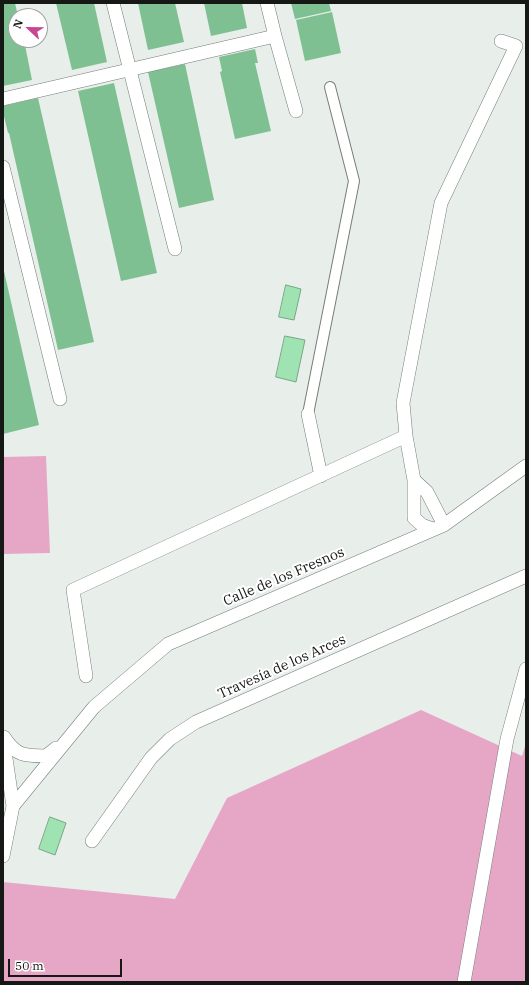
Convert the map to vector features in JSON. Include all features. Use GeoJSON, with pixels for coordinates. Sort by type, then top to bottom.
{"type":"FeatureCollection","features":[{"type":"Feature","properties":{"kind":"street"},"geometry":{"type":"LineString","coordinates":[[113,3],[175,249]]}},
{"type":"Feature","properties":{"kind":"street"},"geometry":{"type":"LineString","coordinates":[[267,3],[296,110]]}},
{"type":"Feature","properties":{"kind":"street"},"geometry":{"type":"LineString","coordinates":[[3,99],[130,71],[275,36]]}},
{"type":"Feature","properties":{"kind":"street"},"geometry":{"type":"LineString","coordinates":[[414,480],[427,492],[437,508],[438,527],[422,525],[414,518],[414,480],[406,436],[403,403],[441,203],[516,46],[502,41]]}},
{"type":"Feature","properties":{"kind":"street"},"geometry":{"type":"LineString","coordinates":[[321,476],[308,414],[354,181],[330,87]]}},
{"type":"Feature","properties":{"kind":"street"},"geometry":{"type":"LineString","coordinates":[[3,167],[60,399]]}},
{"type":"Feature","properties":{"kind":"street"},"geometry":{"type":"LineString","coordinates":[[86,676],[73,590],[406,436]]}},
{"type":"Feature","properties":{"kind":"street","name":"Calle de los Fresnos"},"geometry":{"type":"LineString","coordinates":[[13,806],[94,707],[168,644],[438,527],[526,466]]}},
{"type":"Feature","properties":{"kind":"street","name":"Travesía de los Arces"},"geometry":{"type":"LineString","coordinates":[[92,840],[151,758],[170,739],[196,722],[526,576]]}},
{"type":"Feature","properties":{"kind":"street"},"geometry":{"type":"LineString","coordinates":[[464,982],[507,739],[526,669]]}},
{"type":"Feature","properties":{"kind":"street"},"geometry":{"type":"LineString","coordinates":[[3,737],[13,806],[3,856]]}},
{"type":"Feature","properties":{"kind":"street","name":"Calle de los Fresnos"},"geometry":{"type":"LineString","coordinates":[[3,737],[12,749],[26,756],[46,756],[70,737]]}},
{"type":"Feature","properties":{"kind":"shaded area"},"geometry":{"type":"Polygon","coordinates":[[[286,285],[301,289],[294,320],[279,317],[286,285]]]}},
{"type":"Feature","properties":{"kind":"shaded area"},"geometry":{"type":"Polygon","coordinates":[[[285,336],[305,340],[296,382],[276,377],[285,336]]]}},
{"type":"Feature","properties":{"kind":"shaded area"},"geometry":{"type":"Polygon","coordinates":[[[46,456],[50,553],[3,554],[3,457],[46,456]]]}},
{"type":"Feature","properties":{"kind":"shaded area"},"geometry":{"type":"Polygon","coordinates":[[[421,710],[522,756],[526,743],[526,982],[3,982],[3,882],[175,899],[227,798],[421,710]]]}},
{"type":"Feature","properties":{"kind":"shaded area"},"geometry":{"type":"Polygon","coordinates":[[[50,817],[66,823],[55,855],[39,849],[50,817]]]}},
{"type":"Feature","properties":{"kind":"building"},"geometry":{"type":"Polygon","coordinates":[[[3,3],[15,3],[16,8],[8,8],[8,48],[26,48],[32,80],[3,86],[3,3]]]}},
{"type":"Feature","properties":{"kind":"building"},"geometry":{"type":"Polygon","coordinates":[[[56,3],[94,3],[107,62],[72,70],[56,3]]]}},
{"type":"Feature","properties":{"kind":"building"},"geometry":{"type":"Polygon","coordinates":[[[138,3],[175,3],[184,42],[148,50],[138,3]]]}},
{"type":"Feature","properties":{"kind":"building"},"geometry":{"type":"Polygon","coordinates":[[[204,3],[242,3],[247,28],[211,36],[204,3]]]}},
{"type":"Feature","properties":{"kind":"building"},"geometry":{"type":"Polygon","coordinates":[[[291,3],[329,3],[331,11],[295,19],[291,3]]]}},
{"type":"Feature","properties":{"kind":"building"},"geometry":{"type":"Polygon","coordinates":[[[332,12],[341,53],[305,61],[296,20],[332,12]]]}},
{"type":"Feature","properties":{"kind":"building"},"geometry":{"type":"Polygon","coordinates":[[[255,49],[258,63],[255,63],[271,131],[235,139],[220,72],[222,71],[219,57],[255,49]]]}},
{"type":"Feature","properties":{"kind":"building"},"geometry":{"type":"Polygon","coordinates":[[[185,64],[214,200],[179,208],[148,72],[185,64]]]}},
{"type":"Feature","properties":{"kind":"building"},"geometry":{"type":"Polygon","coordinates":[[[114,83],[157,273],[121,281],[78,91],[114,83]]]}},
{"type":"Feature","properties":{"kind":"building"},"geometry":{"type":"Polygon","coordinates":[[[38,98],[94,342],[58,350],[3,112],[3,106],[38,98]]]}},
{"type":"Feature","properties":{"kind":"building"},"geometry":{"type":"Polygon","coordinates":[[[4,271],[39,425],[3,434],[3,272],[4,271]]]}}]}
